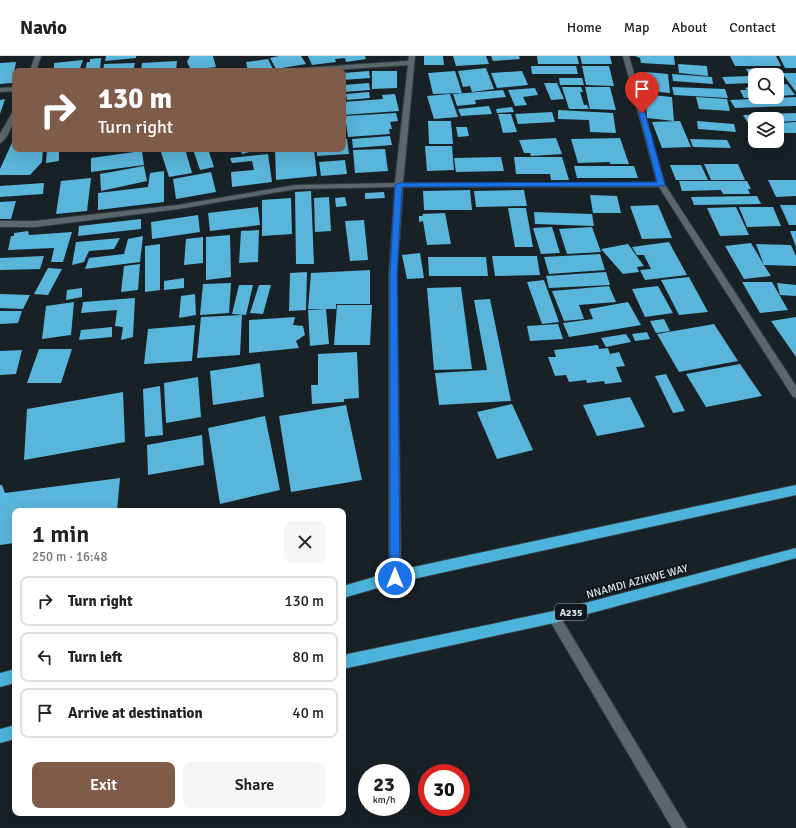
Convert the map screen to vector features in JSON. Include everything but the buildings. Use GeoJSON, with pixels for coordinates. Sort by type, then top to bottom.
{"type":"FeatureCollection","features":[{"type":"Feature","properties":{"kind":"highway"},"geometry":{"type":"LineString","coordinates":[[346,591],[395,578],[796,490]]}},
{"type":"Feature","properties":{"kind":"highway","name":"NNAMDI AZIKWE WAY"},"geometry":{"type":"LineString","coordinates":[[346,661],[554,617],[796,553]]}},
{"type":"Feature","properties":{"kind":"highway"},"geometry":{"type":"LineString","coordinates":[[0,680],[12,677]]}},
{"type":"Feature","properties":{"kind":"highway"},"geometry":{"type":"LineString","coordinates":[[0,736],[12,733]]}},
{"type":"Feature","properties":{"kind":"street"},"geometry":{"type":"LineString","coordinates":[[35,68],[38,56]]}},
{"type":"Feature","properties":{"kind":"street"},"geometry":{"type":"LineString","coordinates":[[626,56],[662,185],[796,394]]}},
{"type":"Feature","properties":{"kind":"street"},"geometry":{"type":"LineString","coordinates":[[322,68],[411,60],[399,185],[393,273],[395,578]]}},
{"type":"Feature","properties":{"kind":"street"},"geometry":{"type":"LineString","coordinates":[[0,90],[12,89]]}},
{"type":"Feature","properties":{"kind":"street"},"geometry":{"type":"LineString","coordinates":[[0,141],[12,119]]}},
{"type":"Feature","properties":{"kind":"street"},"geometry":{"type":"LineString","coordinates":[[0,224],[35,224],[178,207],[296,187],[399,185],[662,185]]}},
{"type":"Feature","properties":{"kind":"street"},"geometry":{"type":"LineString","coordinates":[[554,617],[680,828]]}},
{"type":"Feature","properties":{"kind":"route"},"geometry":{"type":"LineString","coordinates":[[395,578],[393,273],[399,185],[662,185],[642,113]]}}]}
